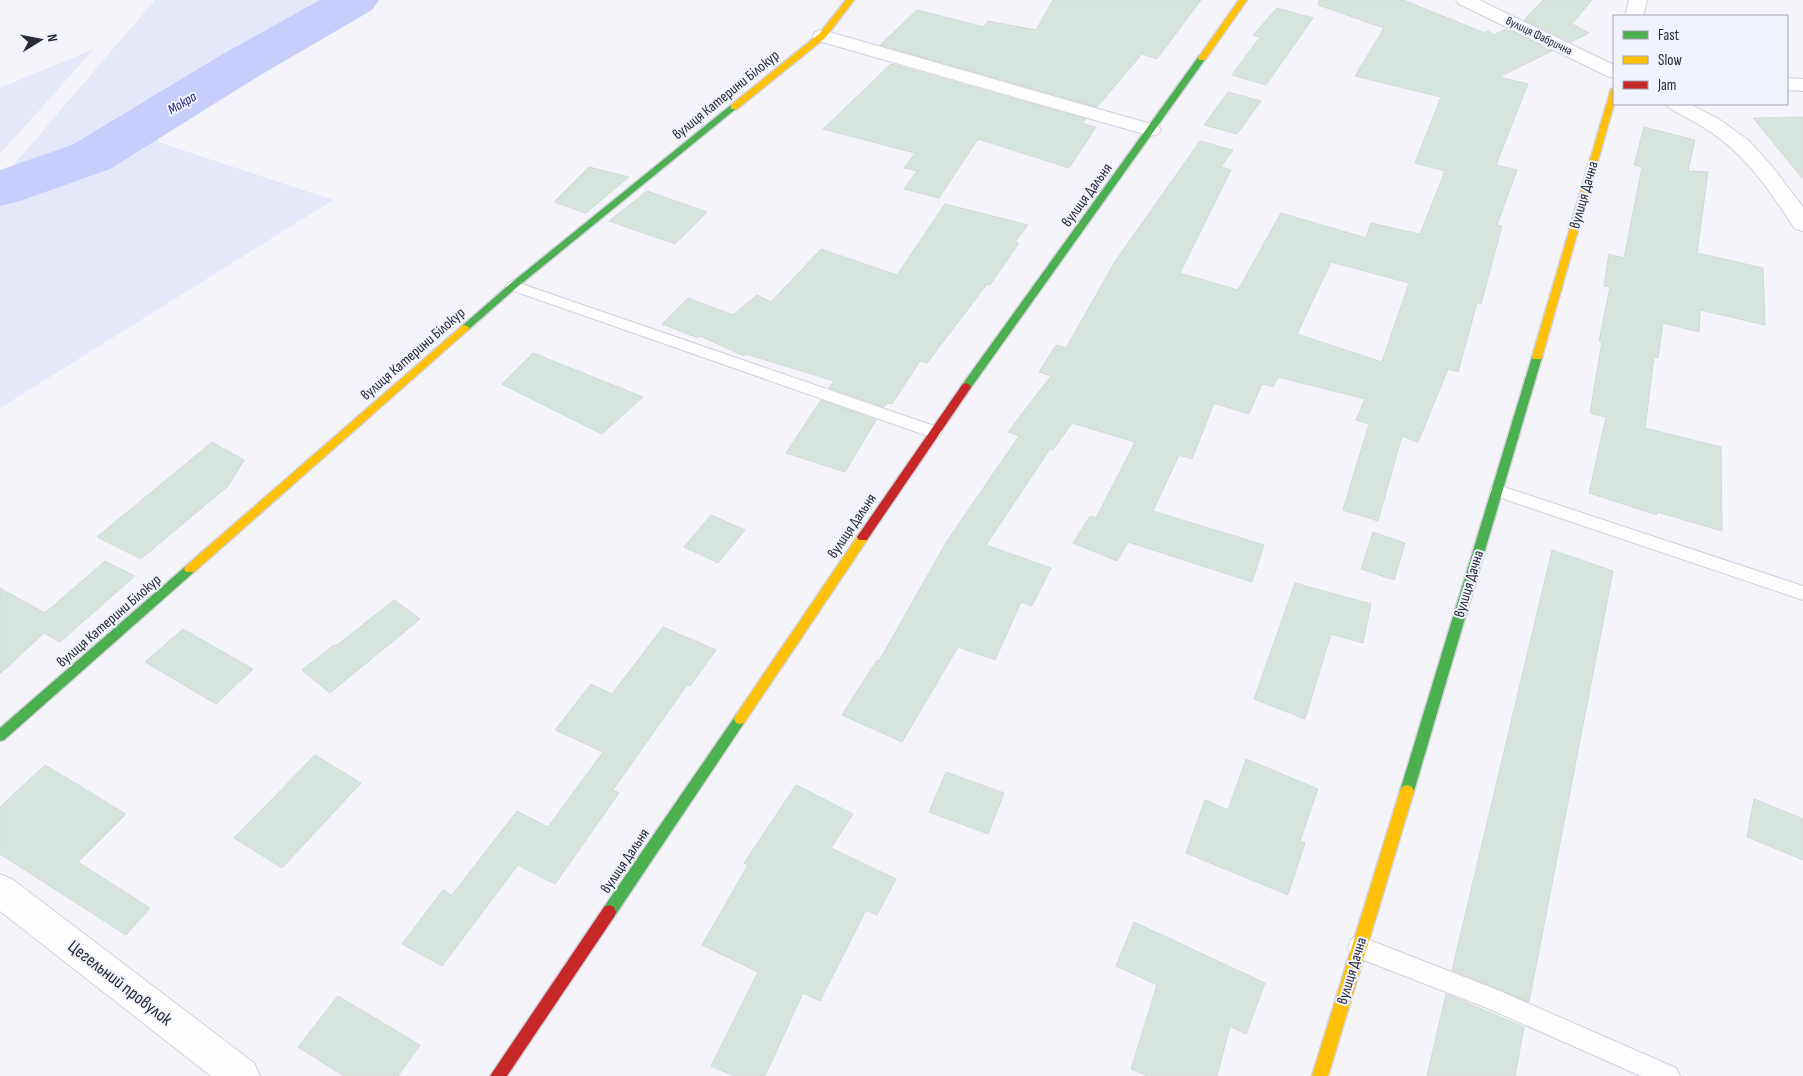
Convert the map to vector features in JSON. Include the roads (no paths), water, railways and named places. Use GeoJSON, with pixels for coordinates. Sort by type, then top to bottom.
{"type":"FeatureCollection","features":[{"type":"Feature","properties":{"kind":"street","name":"вулиця Катерини Білокур"},"geometry":{"type":"LineString","coordinates":[[0,736],[514,286],[822,36],[850,0]]}},
{"type":"Feature","properties":{"kind":"street","name":"вулиця Дальня"},"geometry":{"type":"LineString","coordinates":[[498,1076],[934,432],[1243,0]]}},
{"type":"Feature","properties":{"kind":"street","name":"вулиця Фабрична"},"geometry":{"type":"LineString","coordinates":[[1465,0],[1613,72]]}},
{"type":"Feature","properties":{"kind":"street"},"geometry":{"type":"LineString","coordinates":[[1634,15],[1638,0]]}},
{"type":"Feature","properties":{"kind":"street"},"geometry":{"type":"LineString","coordinates":[[822,36],[1151,130]]}},
{"type":"Feature","properties":{"kind":"street"},"geometry":{"type":"LineString","coordinates":[[1788,84],[1803,85]]}},
{"type":"Feature","properties":{"kind":"street","name":"вулиця Дачна"},"geometry":{"type":"LineString","coordinates":[[1320,1076],[1498,491],[1613,93]]}},
{"type":"Feature","properties":{"kind":"street"},"geometry":{"type":"LineString","coordinates":[[1678,105],[1714,125],[1752,155],[1784,193],[1803,224]]}},
{"type":"Feature","properties":{"kind":"street","name":"Цегельний провулок"},"geometry":{"type":"LineString","coordinates":[[0,890],[240,1076]]}},
{"type":"Feature","properties":{"kind":"lane"},"geometry":{"type":"LineString","coordinates":[[514,286],[934,432]]}},
{"type":"Feature","properties":{"kind":"lane"},"geometry":{"type":"LineString","coordinates":[[1498,491],[1803,593]]}},
{"type":"Feature","properties":{"kind":"lane"},"geometry":{"type":"LineString","coordinates":[[1359,947],[1492,999],[1668,1076]]}},
{"type":"Feature","properties":{"kind":"waterway","name":"Мокра"},"geometry":{"type":"LineString","coordinates":[[0,189],[91,157],[241,65],[355,0]]}}]}
